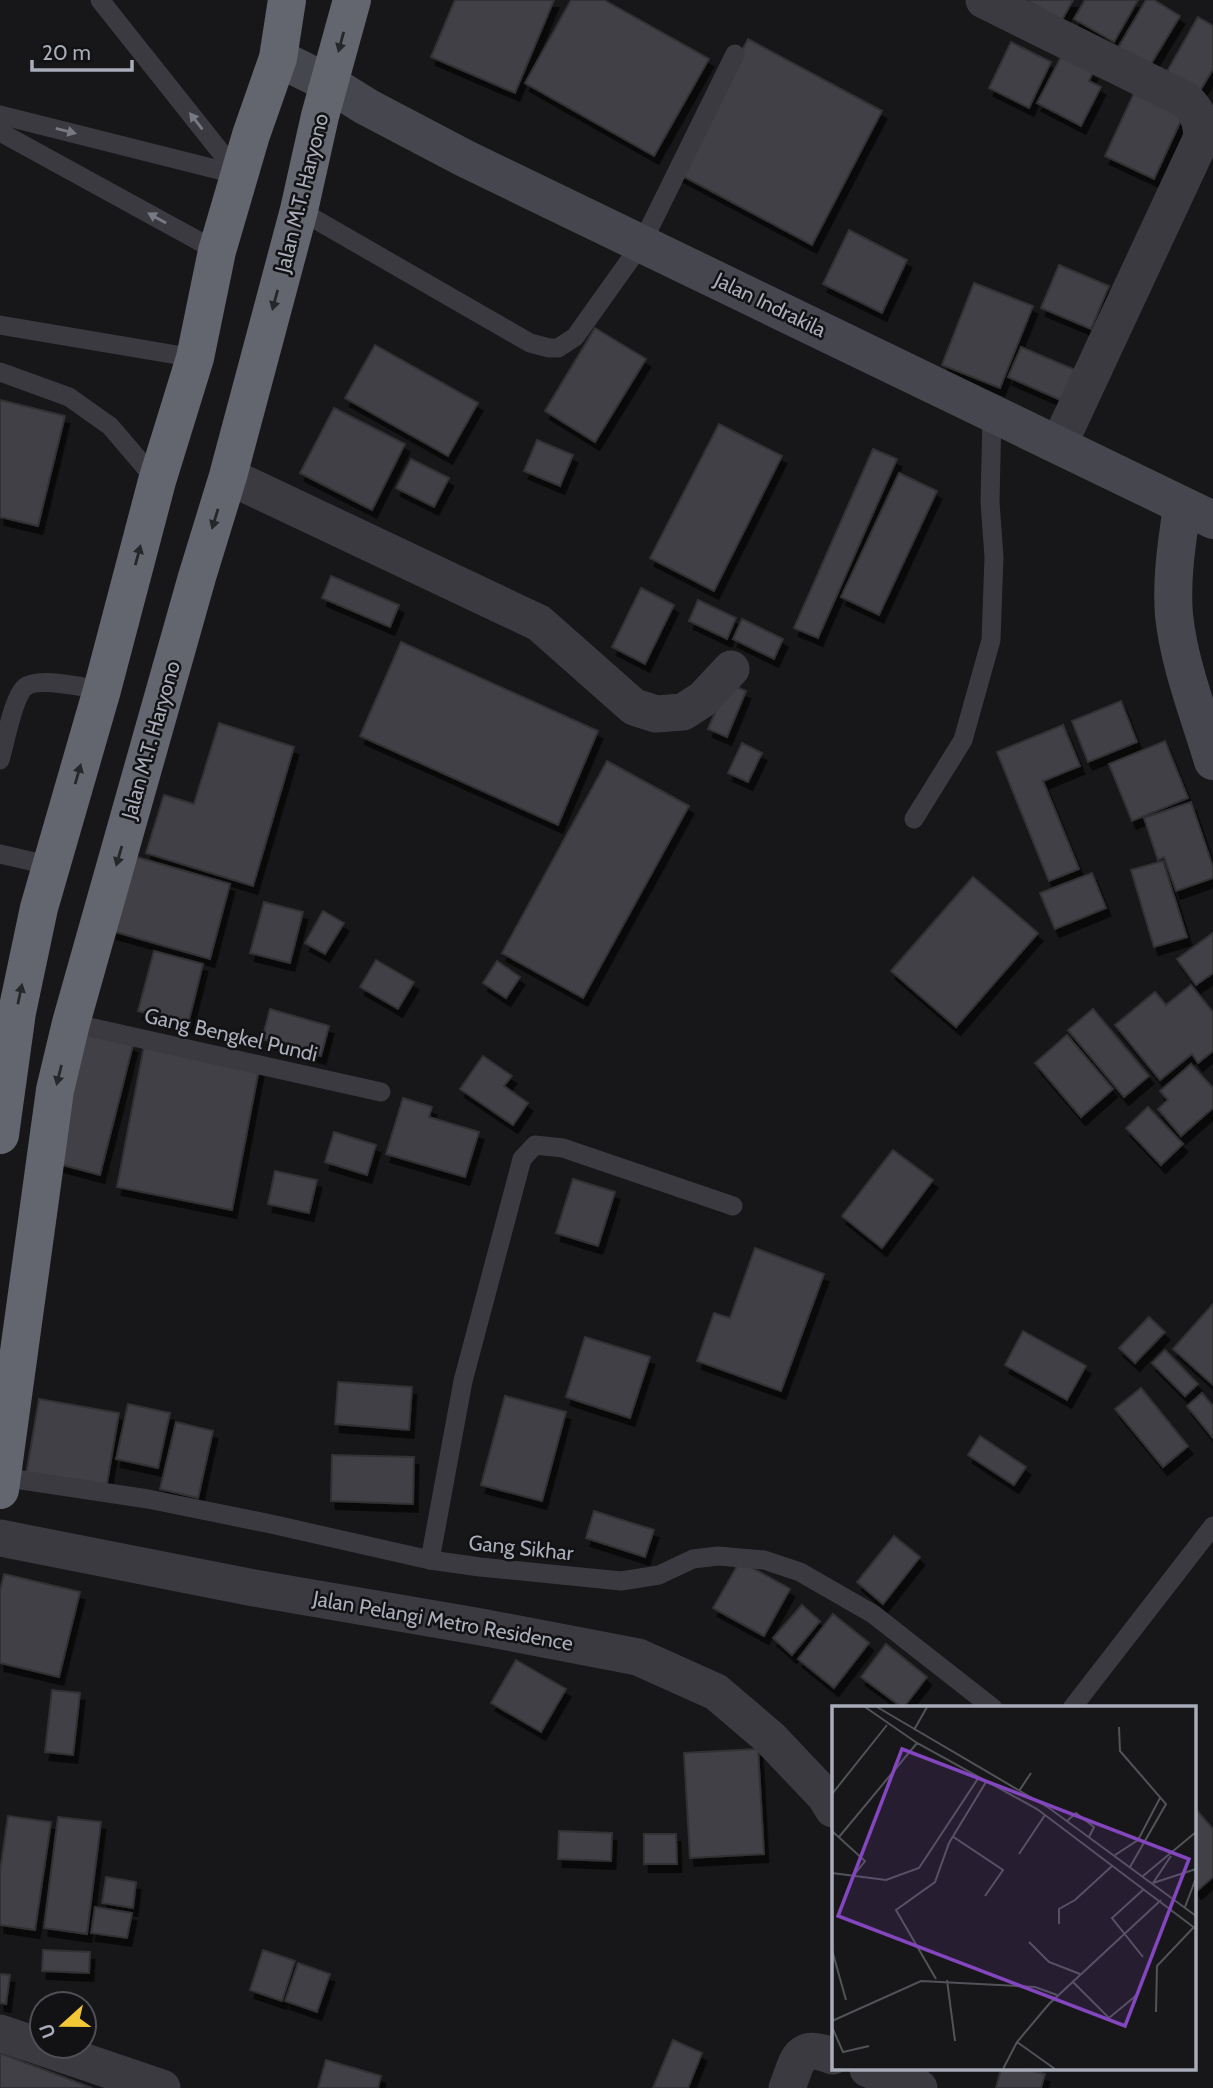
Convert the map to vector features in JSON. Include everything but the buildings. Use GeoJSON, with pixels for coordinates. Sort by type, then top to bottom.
{"type":"FeatureCollection","features":[{"type":"Feature","properties":{"kind":"highway"},"geometry":{"type":"LineString","coordinates":[[0,1135],[17,1012],[39,908],[102,691],[157,481],[195,358],[217,251],[278,58],[287,0]]}},
{"type":"Feature","properties":{"kind":"highway","name":"Jalan M.T. Haryono"},"geometry":{"type":"LineString","coordinates":[[1,1484],[55,1090],[71,1023],[197,577],[229,476],[352,0]]}},
{"type":"Feature","properties":{"kind":"street"},"geometry":{"type":"LineString","coordinates":[[984,0],[1186,100],[1197,111],[1201,122],[1202,138],[1059,444]]}},
{"type":"Feature","properties":{"kind":"street","name":"Jalan Indrakila"},"geometry":{"type":"LineString","coordinates":[[278,58],[466,159],[1059,444],[1197,514]]}},
{"type":"Feature","properties":{"kind":"street"},"geometry":{"type":"LineString","coordinates":[[229,476],[539,623],[634,707],[656,714],[683,712],[703,699],[731,669]]}},
{"type":"Feature","properties":{"kind":"street"},"geometry":{"type":"LineString","coordinates":[[1197,514],[1173,587],[1174,617],[1213,761]]}},
{"type":"Feature","properties":{"kind":"street","name":"Jalan Pelangi Metro Residence"},"geometry":{"type":"LineString","coordinates":[[0,1538],[254,1588],[638,1657],[716,1692],[771,1738],[825,1796],[832,1807]]}},
{"type":"Feature","properties":{"kind":"street"},"geometry":{"type":"LineString","coordinates":[[0,2032],[162,2088]]}},
{"type":"Feature","properties":{"kind":"street"},"geometry":{"type":"LineString","coordinates":[[787,2088],[799,2059],[806,2052],[817,2050],[832,2056]]}},
{"type":"Feature","properties":{"kind":"street"},"geometry":{"type":"LineString","coordinates":[[871,2070],[919,2088],[917,2070]]}},
{"type":"Feature","properties":{"kind":"lane"},"geometry":{"type":"LineString","coordinates":[[100,0],[239,175]]}},
{"type":"Feature","properties":{"kind":"lane"},"geometry":{"type":"LineString","coordinates":[[299,210],[530,343],[549,348],[566,345],[575,337],[642,243],[735,54]]}},
{"type":"Feature","properties":{"kind":"lane"},"geometry":{"type":"LineString","coordinates":[[0,115],[239,175]]}},
{"type":"Feature","properties":{"kind":"lane"},"geometry":{"type":"LineString","coordinates":[[0,132],[217,251]]}},
{"type":"Feature","properties":{"kind":"lane"},"geometry":{"type":"LineString","coordinates":[[0,325],[195,358]]}},
{"type":"Feature","properties":{"kind":"lane"},"geometry":{"type":"LineString","coordinates":[[0,372],[69,397],[110,426],[157,481]]}},
{"type":"Feature","properties":{"kind":"lane"},"geometry":{"type":"LineString","coordinates":[[914,819],[963,740],[991,640],[994,557],[990,502],[992,414]]}},
{"type":"Feature","properties":{"kind":"lane"},"geometry":{"type":"LineString","coordinates":[[0,760],[19,694],[27,685],[44,682],[102,691]]}},
{"type":"Feature","properties":{"kind":"lane"},"geometry":{"type":"LineString","coordinates":[[0,854],[52,866]]}},
{"type":"Feature","properties":{"kind":"lane","name":"Gang Bengkel Pundi"},"geometry":{"type":"LineString","coordinates":[[71,1023],[380,1092]]}},
{"type":"Feature","properties":{"kind":"lane"},"geometry":{"type":"LineString","coordinates":[[430,1560],[463,1381],[522,1158],[535,1145],[563,1148],[733,1206]]}},
{"type":"Feature","properties":{"kind":"lane","name":"Gang Sikhar"},"geometry":{"type":"LineString","coordinates":[[1,1484],[148,1499],[430,1560],[621,1581],[659,1575],[693,1559],[718,1556],[764,1560],[800,1572],[873,1614],[990,1706]]}},
{"type":"Feature","properties":{"kind":"lane"},"geometry":{"type":"LineString","coordinates":[[1074,1706],[1213,1525]]}}]}
